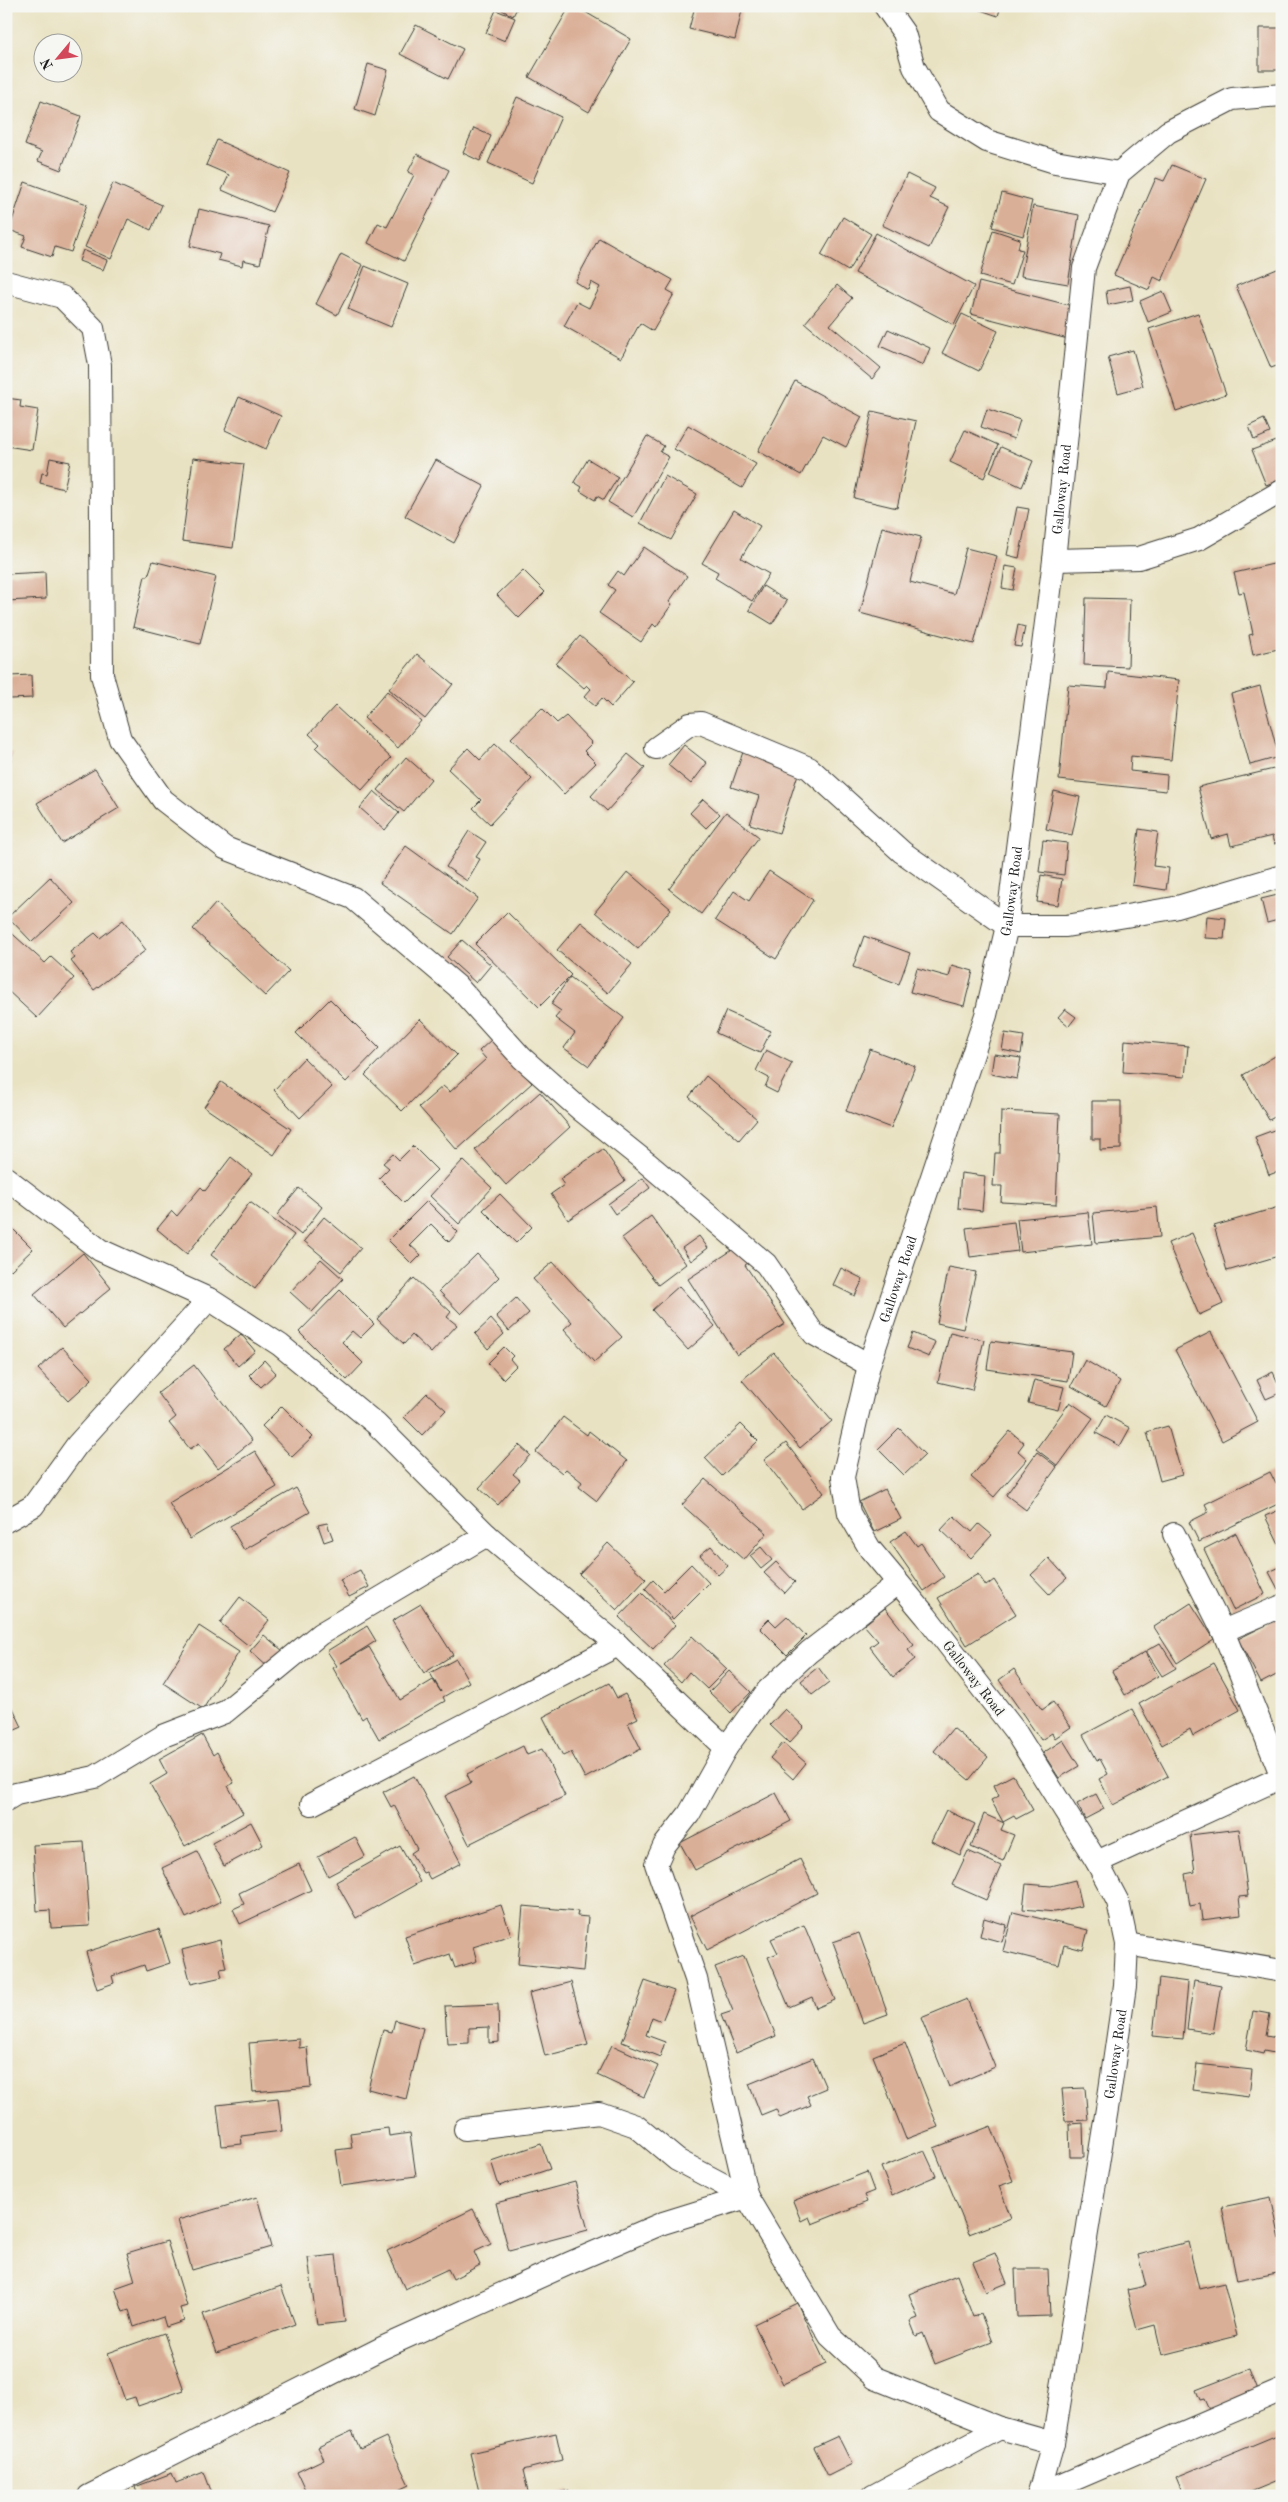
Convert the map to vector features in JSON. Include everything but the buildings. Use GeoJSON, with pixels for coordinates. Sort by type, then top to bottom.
{"type":"FeatureCollection","features":[{"type":"Feature","properties":{"kind":"street"},"geometry":{"type":"LineString","coordinates":[[885,6],[904,33],[914,67],[939,111],[987,141],[1055,162],[1119,173]]}},
{"type":"Feature","properties":{"kind":"street","name":"Galloway Road"},"geometry":{"type":"LineString","coordinates":[[1038,2495],[1053,2443],[1110,2090],[1125,1986],[1127,1944],[1118,1902],[1097,1862],[1015,1731],[870,1549],[849,1513],[843,1477],[869,1365],[986,1015],[1006,926],[1054,560],[1084,268],[1119,173],[1168,132],[1232,99],[1282,95]]}},
{"type":"Feature","properties":{"kind":"street"},"geometry":{"type":"LineString","coordinates":[[6,282],[62,296],[93,328],[100,365],[102,675],[120,739],[163,800],[225,848],[353,898],[457,986],[522,1058],[562,1094],[766,1264],[814,1334],[869,1365]]}},
{"type":"Feature","properties":{"kind":"street"},"geometry":{"type":"LineString","coordinates":[[1054,560],[1139,558],[1199,539],[1282,491]]}},
{"type":"Feature","properties":{"kind":"street"},"geometry":{"type":"LineString","coordinates":[[656,748],[690,724],[701,723],[809,768],[902,852],[1006,926],[1066,926],[1174,908],[1282,876]]}},
{"type":"Feature","properties":{"kind":"street"},"geometry":{"type":"LineString","coordinates":[[6,1178],[100,1250],[209,1299],[280,1345],[376,1424],[487,1534],[618,1645],[726,1748]]}},
{"type":"Feature","properties":{"kind":"street"},"geometry":{"type":"LineString","coordinates":[[6,1521],[33,1506],[78,1445],[209,1299]]}},
{"type":"Feature","properties":{"kind":"street"},"geometry":{"type":"LineString","coordinates":[[6,1800],[16,1794],[95,1777],[163,1736],[225,1712],[320,1634],[487,1534]]}},
{"type":"Feature","properties":{"kind":"street"},"geometry":{"type":"LineString","coordinates":[[1097,1862],[1282,1777],[1223,1630],[1174,1534]]}},
{"type":"Feature","properties":{"kind":"street"},"geometry":{"type":"LineString","coordinates":[[898,1583],[809,1652],[768,1690],[726,1748],[689,1814],[664,1846],[656,1864],[696,1979],[747,2197],[830,2336],[875,2378],[1000,2428],[1053,2443]]}},
{"type":"Feature","properties":{"kind":"street"},"geometry":{"type":"LineString","coordinates":[[1223,1630],[1282,1606]]}},
{"type":"Feature","properties":{"kind":"street"},"geometry":{"type":"LineString","coordinates":[[312,1804],[618,1645]]}},
{"type":"Feature","properties":{"kind":"street"},"geometry":{"type":"LineString","coordinates":[[1127,1944],[1282,1972]]}},
{"type":"Feature","properties":{"kind":"street"},"geometry":{"type":"LineString","coordinates":[[465,2130],[599,2113],[636,2126],[677,2160],[747,2197]]}},
{"type":"Feature","properties":{"kind":"street"},"geometry":{"type":"LineString","coordinates":[[89,2496],[382,2348],[663,2223],[747,2197]]}},
{"type":"Feature","properties":{"kind":"street"},"geometry":{"type":"LineString","coordinates":[[1038,2495],[1228,2416],[1282,2390]]}},
{"type":"Feature","properties":{"kind":"street"},"geometry":{"type":"LineString","coordinates":[[872,2496],[1000,2428]]}}]}
